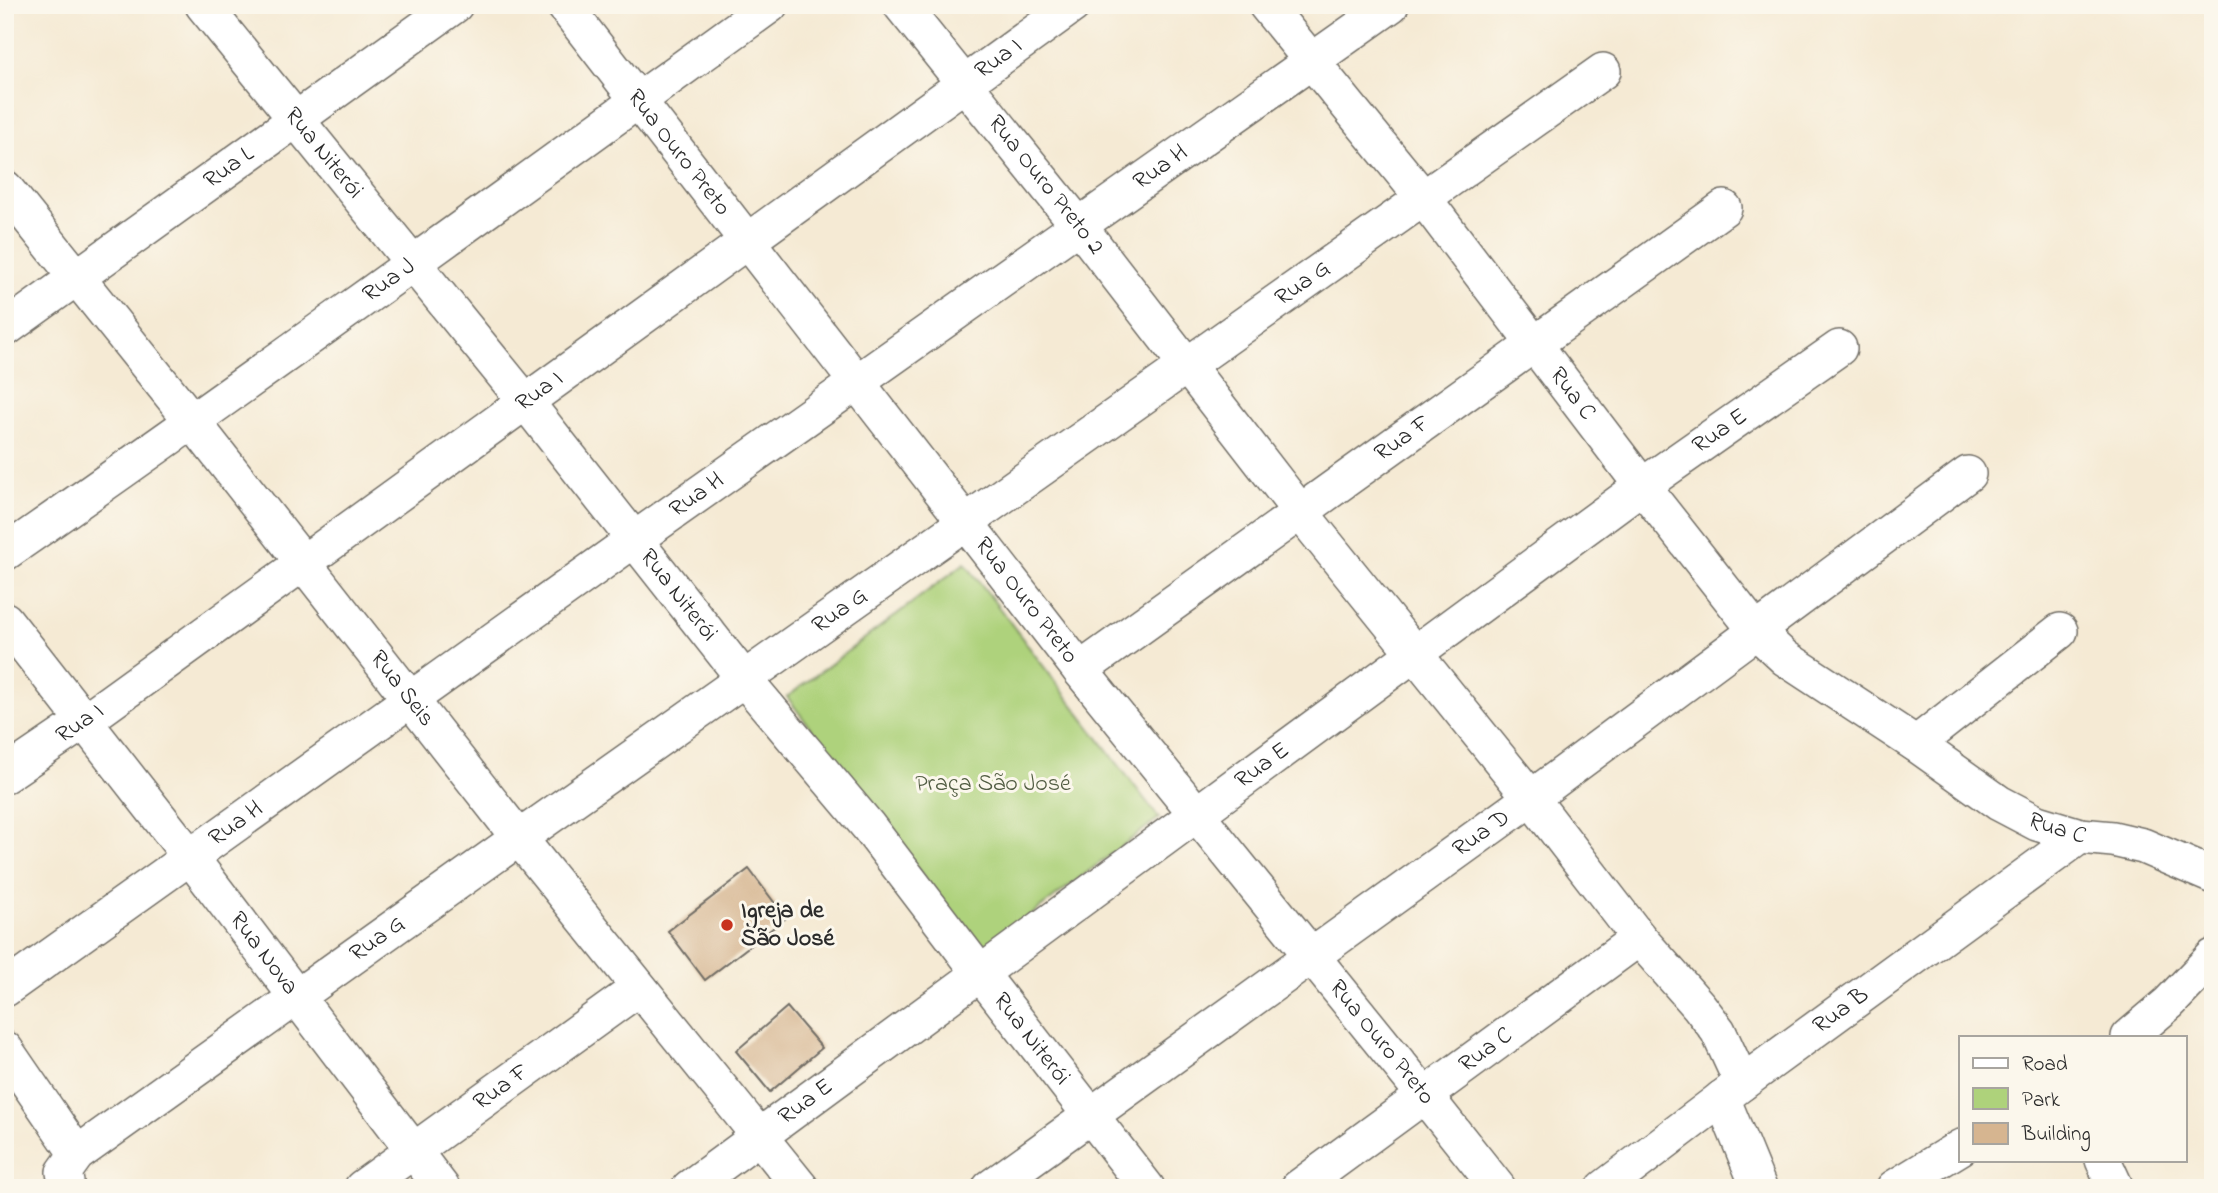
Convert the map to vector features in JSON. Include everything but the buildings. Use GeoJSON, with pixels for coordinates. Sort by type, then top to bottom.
{"type":"FeatureCollection","features":[{"type":"Feature","properties":{"kind":"street","name":"Rua Niterói"},"geometry":{"type":"LineString","coordinates":[[203,5],[525,401],[745,680],[868,825],[1147,1188]]}},
{"type":"Feature","properties":{"kind":"street","name":"Rua L"},"geometry":{"type":"LineString","coordinates":[[5,329],[455,5]]}},
{"type":"Feature","properties":{"kind":"street","name":"Rua Ouro Preto"},"geometry":{"type":"LineString","coordinates":[[564,5],[1080,670],[1498,1188]]}},
{"type":"Feature","properties":{"kind":"street","name":"Rua J"},"geometry":{"type":"LineString","coordinates":[[5,553],[193,422],[770,5]]}},
{"type":"Feature","properties":{"kind":"street","name":"Rua Ouro Preto 2"},"geometry":{"type":"LineString","coordinates":[[901,5],[1188,366]]}},
{"type":"Feature","properties":{"kind":"street","name":"Rua I"},"geometry":{"type":"LineString","coordinates":[[5,775],[303,564],[1073,5]]}},
{"type":"Feature","properties":{"kind":"street","name":"Rua C"},"geometry":{"type":"LineString","coordinates":[[1266,5],[1424,199],[1642,486],[1757,632],[1785,658],[1916,744],[1999,803],[2037,823],[2080,836],[2113,839],[2143,846],[2213,876]]}},
{"type":"Feature","properties":{"kind":"street","name":"Rua H"},"geometry":{"type":"LineString","coordinates":[[5,989],[635,539],[1391,5]]}},
{"type":"Feature","properties":{"kind":"street","name":"Rua G"},"geometry":{"type":"LineString","coordinates":[[77,1154],[1603,71]]}},
{"type":"Feature","properties":{"kind":"street","name":"Rua Seis"},"geometry":{"type":"LineString","coordinates":[[5,188],[193,422],[519,838],[801,1188]]}},
{"type":"Feature","properties":{"kind":"street","name":"Rua F"},"geometry":{"type":"LineString","coordinates":[[1080,670],[1724,208]]}},
{"type":"Feature","properties":{"kind":"street","name":"Rua E"},"geometry":{"type":"LineString","coordinates":[[689,1188],[1642,486],[1839,348]]}},
{"type":"Feature","properties":{"kind":"street"},"geometry":{"type":"LineString","coordinates":[[1188,366],[1301,513],[1531,798],[1639,938],[1699,1006],[1717,1031],[1759,1188]]}},
{"type":"Feature","properties":{"kind":"street","name":"Rua D"},"geometry":{"type":"LineString","coordinates":[[990,1188],[1531,798],[1968,474]]}},
{"type":"Feature","properties":{"kind":"street","name":"Rua Nova"},"geometry":{"type":"LineString","coordinates":[[5,620],[191,858],[442,1188]]}},
{"type":"Feature","properties":{"kind":"street"},"geometry":{"type":"LineString","coordinates":[[1916,744],[2060,631]]}},
{"type":"Feature","properties":{"kind":"street","name":"Rua B"},"geometry":{"type":"LineString","coordinates":[[1604,1188],[2080,836]]}},
{"type":"Feature","properties":{"kind":"street","name":"Rua C"},"geometry":{"type":"LineString","coordinates":[[1298,1188],[1639,938]]}},
{"type":"Feature","properties":{"kind":"street"},"geometry":{"type":"LineString","coordinates":[[2130,1036],[2169,1003],[2213,957]]}},
{"type":"Feature","properties":{"kind":"street","name":"Rua F"},"geometry":{"type":"LineString","coordinates":[[362,1188],[639,988]]}},
{"type":"Feature","properties":{"kind":"street"},"geometry":{"type":"LineString","coordinates":[[5,1049],[77,1154],[64,1172],[67,1188]]}},
{"type":"Feature","properties":{"kind":"street"},"geometry":{"type":"LineString","coordinates":[[1894,1188],[1959,1148]]}},
{"type":"Feature","properties":{"kind":"street"},"geometry":{"type":"LineString","coordinates":[[2104,1162],[2116,1188]]}},
{"type":"Feature","properties":{"kind":"green space","name":"Praça São José"},"geometry":{"type":"Polygon","coordinates":[[[965,563],[1159,818],[981,953],[787,697],[965,563]]]}},
{"type":"Feature","properties":{"kind":"place","name":"Igreja de São José"},"geometry":{"type":"Point","coordinates":[727,925]}}]}
